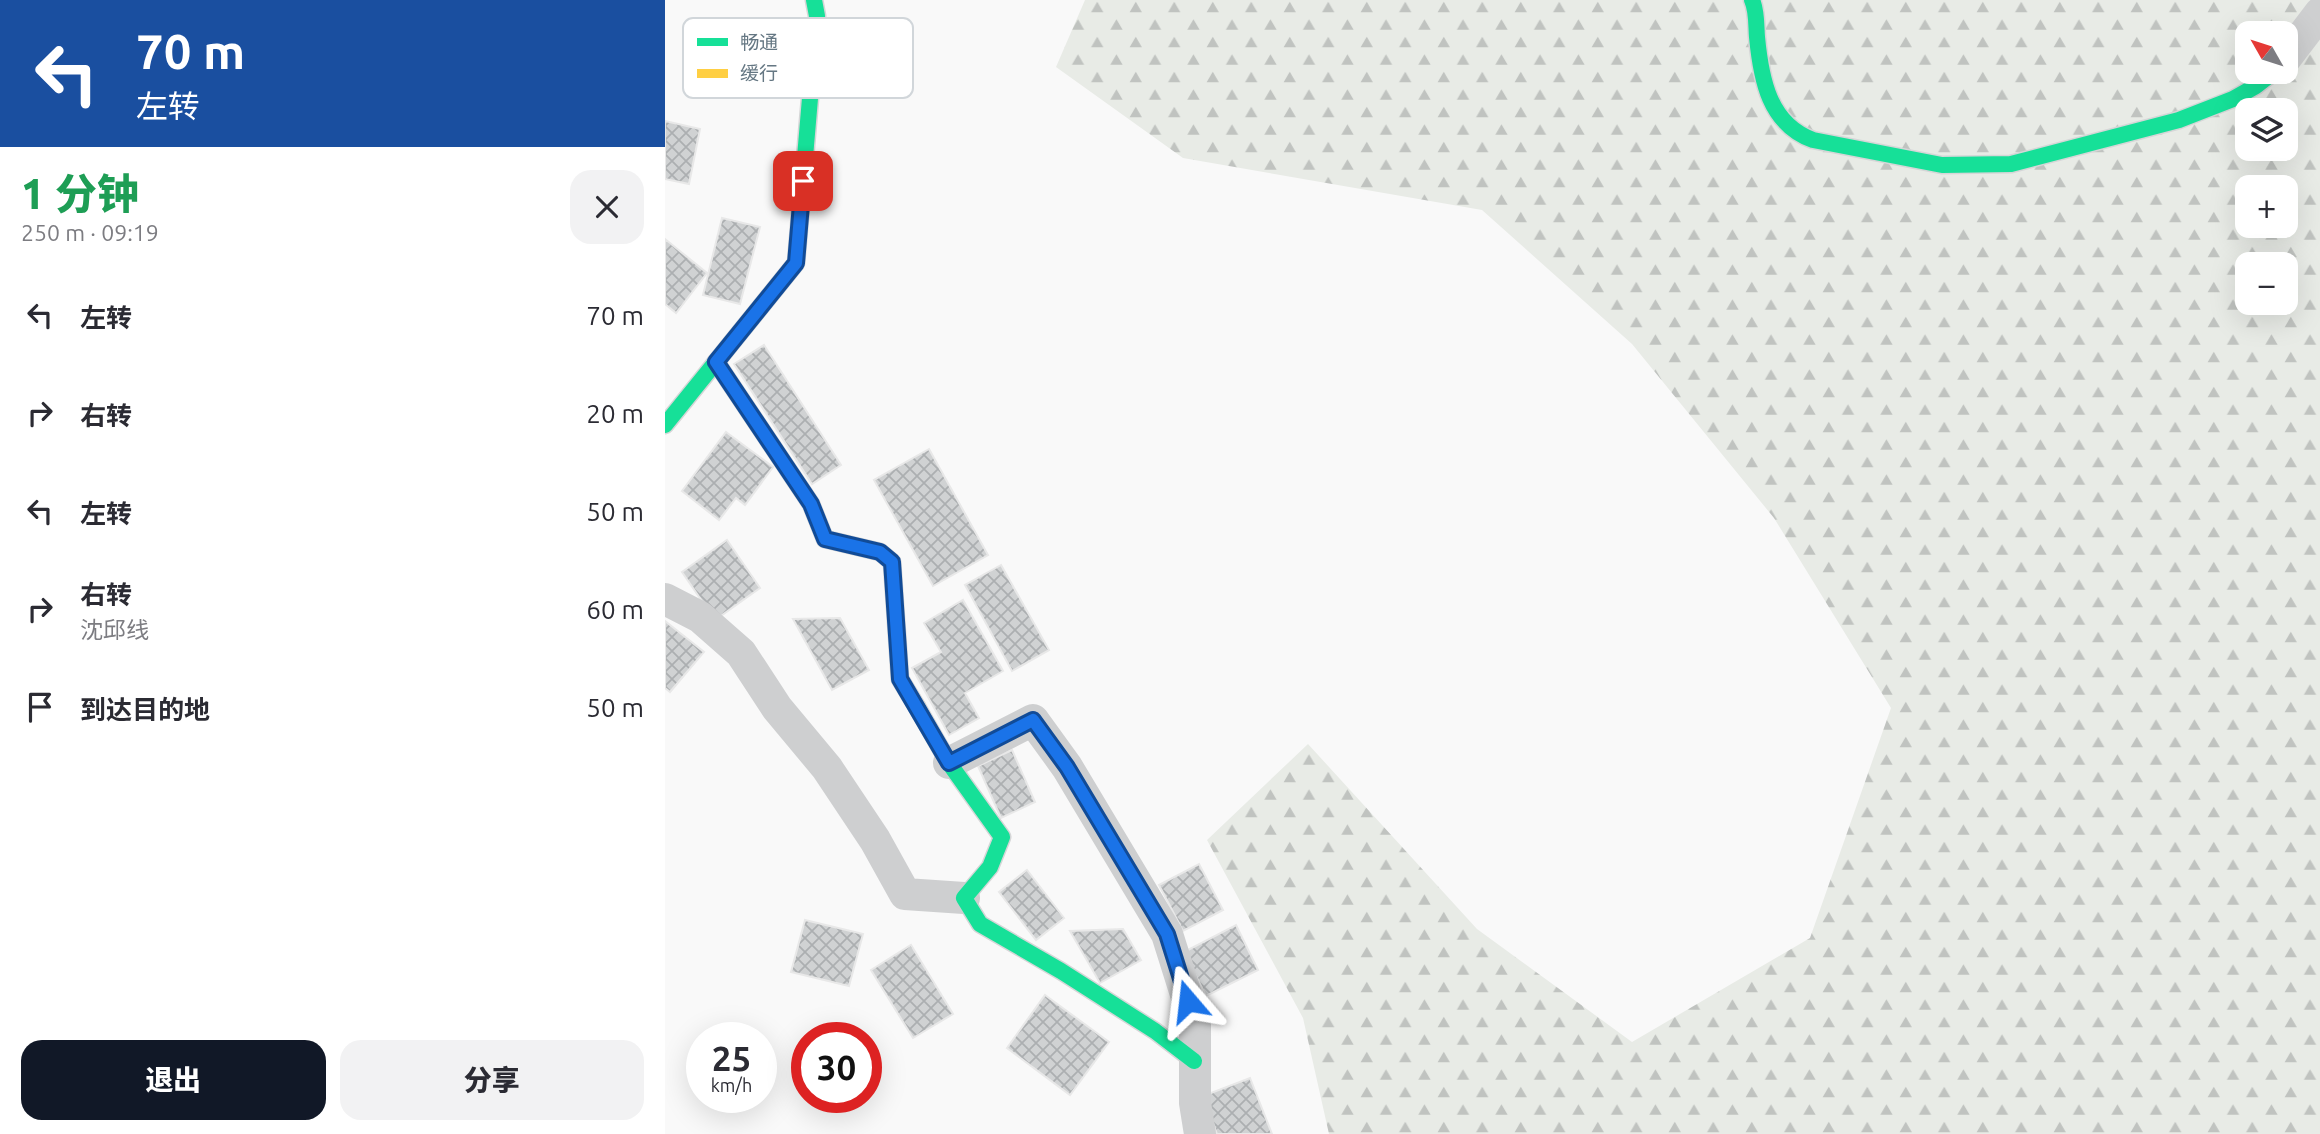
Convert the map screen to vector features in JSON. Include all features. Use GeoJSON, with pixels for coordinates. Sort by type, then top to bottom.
{"type":"FeatureCollection","features":[{"type":"Feature","properties":{"kind":"street"},"geometry":{"type":"LineString","coordinates":[[814,0],[817,18]]}},
{"type":"Feature","properties":{"kind":"street"},"geometry":{"type":"LineString","coordinates":[[1752,0],[1763,77],[1771,102],[1784,123],[1801,138],[1869,150],[1899,159],[1953,166],[2010,164],[2119,137],[2214,107],[2260,84]]}},
{"type":"Feature","properties":{"kind":"street"},"geometry":{"type":"LineString","coordinates":[[2298,42],[2320,13]]}},
{"type":"Feature","properties":{"kind":"street"},"geometry":{"type":"LineString","coordinates":[[665,425],[796,263],[810,98]]}},
{"type":"Feature","properties":{"kind":"street"},"geometry":{"type":"LineString","coordinates":[[716,362],[811,504],[825,539],[880,552],[892,562],[900,679],[949,763],[1002,837],[990,867],[964,898]]}},
{"type":"Feature","properties":{"kind":"street"},"geometry":{"type":"LineString","coordinates":[[665,599],[700,617],[741,653],[777,708],[827,768],[875,840],[905,894],[964,898]]}},
{"type":"Feature","properties":{"kind":"street"},"geometry":{"type":"LineString","coordinates":[[949,763],[1033,720],[1067,767],[1167,934],[1195,1023],[1195,1103],[1200,1134]]}},
{"type":"Feature","properties":{"kind":"street"},"geometry":{"type":"LineString","coordinates":[[964,898],[980,924],[1061,971],[1154,1031],[1194,1061]]}},
{"type":"Feature","properties":{"kind":"green space"},"geometry":{"type":"Polygon","coordinates":[[[1085,0],[2320,0],[2320,1134],[1329,1134],[1303,1018],[1207,840],[1308,744],[1477,929],[1632,1042],[1810,938],[1891,708],[1774,518],[1632,344],[1482,210],[1183,158],[1056,67],[1085,0]]]}},
{"type":"Feature","properties":{"kind":"building"},"geometry":{"type":"Polygon","coordinates":[[[665,121],[700,129],[689,184],[665,179],[665,121]]]}},
{"type":"Feature","properties":{"kind":"building"},"geometry":{"type":"Polygon","coordinates":[[[722,218],[760,227],[740,304],[703,295],[722,218]]]}},
{"type":"Feature","properties":{"kind":"building"},"geometry":{"type":"Polygon","coordinates":[[[665,239],[707,273],[676,313],[665,304],[665,239]]]}},
{"type":"Feature","properties":{"kind":"building"},"geometry":{"type":"Polygon","coordinates":[[[764,345],[841,465],[812,484],[734,364],[764,345]]]}},
{"type":"Feature","properties":{"kind":"building"},"geometry":{"type":"Polygon","coordinates":[[[726,432],[773,467],[745,505],[736,498],[719,520],[682,491],[726,432]]]}},
{"type":"Feature","properties":{"kind":"building"},"geometry":{"type":"Polygon","coordinates":[[[929,449],[988,555],[933,586],[874,480],[929,449]]]}},
{"type":"Feature","properties":{"kind":"building"},"geometry":{"type":"Polygon","coordinates":[[[727,540],[760,588],[715,620],[682,572],[727,540]]]}},
{"type":"Feature","properties":{"kind":"building"},"geometry":{"type":"Polygon","coordinates":[[[1001,565],[1049,650],[1012,671],[965,585],[1001,565]]]}},
{"type":"Feature","properties":{"kind":"building"},"geometry":{"type":"Polygon","coordinates":[[[963,600],[1003,671],[965,693],[979,718],[949,735],[912,668],[941,652],[924,623],[963,600]]]}},
{"type":"Feature","properties":{"kind":"building"},"geometry":{"type":"Polygon","coordinates":[[[840,618],[869,670],[832,690],[793,619],[840,618]]]}},
{"type":"Feature","properties":{"kind":"building"},"geometry":{"type":"Polygon","coordinates":[[[665,621],[704,652],[670,692],[665,688],[665,621]]]}},
{"type":"Feature","properties":{"kind":"building"},"geometry":{"type":"Polygon","coordinates":[[[1012,750],[1035,802],[1001,818],[978,766],[1012,750]]]}},
{"type":"Feature","properties":{"kind":"building"},"geometry":{"type":"Polygon","coordinates":[[[1199,864],[1223,910],[1183,931],[1159,885],[1199,864]]]}},
{"type":"Feature","properties":{"kind":"building"},"geometry":{"type":"Polygon","coordinates":[[[1027,870],[1064,918],[1036,940],[999,892],[1027,870]]]}},
{"type":"Feature","properties":{"kind":"building"},"geometry":{"type":"Polygon","coordinates":[[[805,920],[863,934],[849,986],[791,972],[805,920]]]}},
{"type":"Feature","properties":{"kind":"building"},"geometry":{"type":"Polygon","coordinates":[[[1236,925],[1258,970],[1206,996],[1184,952],[1236,925]]]}},
{"type":"Feature","properties":{"kind":"building"},"geometry":{"type":"Polygon","coordinates":[[[1123,929],[1141,960],[1100,983],[1070,931],[1123,929]]]}},
{"type":"Feature","properties":{"kind":"building"},"geometry":{"type":"Polygon","coordinates":[[[911,945],[953,1014],[913,1038],[871,970],[911,945]]]}},
{"type":"Feature","properties":{"kind":"building"},"geometry":{"type":"Polygon","coordinates":[[[1045,995],[1109,1042],[1070,1095],[1007,1048],[1045,995]]]}},
{"type":"Feature","properties":{"kind":"building"},"geometry":{"type":"Polygon","coordinates":[[[1250,1078],[1272,1134],[1217,1134],[1203,1096],[1250,1078]]]}},
{"type":"Feature","properties":{"kind":"traffic: fast"},"geometry":{"type":"LineString","coordinates":[[814,0],[817,18]]}},
{"type":"Feature","properties":{"kind":"traffic: fast"},"geometry":{"type":"LineString","coordinates":[[1752,0],[1765,84],[1770,98],[1786,123],[1813,140],[1942,165],[2011,164],[2179,120],[2233,99],[2259,84]]}},
{"type":"Feature","properties":{"kind":"traffic: fast"},"geometry":{"type":"LineString","coordinates":[[665,425],[796,263],[810,98]]}},
{"type":"Feature","properties":{"kind":"traffic: fast"},"geometry":{"type":"LineString","coordinates":[[917,707],[949,763],[1002,837],[990,867],[964,898],[980,924],[1061,971],[1155,1031],[1194,1061]]}},
{"type":"Feature","properties":{"kind":"traffic: slow"},"geometry":{"type":"LineString","coordinates":[[716,362],[811,504],[825,539],[880,552],[892,562],[900,679],[917,707]]}},
{"type":"Feature","properties":{"kind":"route"},"geometry":{"type":"LineString","coordinates":[[803,181],[796,263],[716,362],[811,504],[825,539],[880,552],[892,562],[900,679],[949,763],[1033,720],[1067,767],[1167,934],[1188,1001]]}}]}
